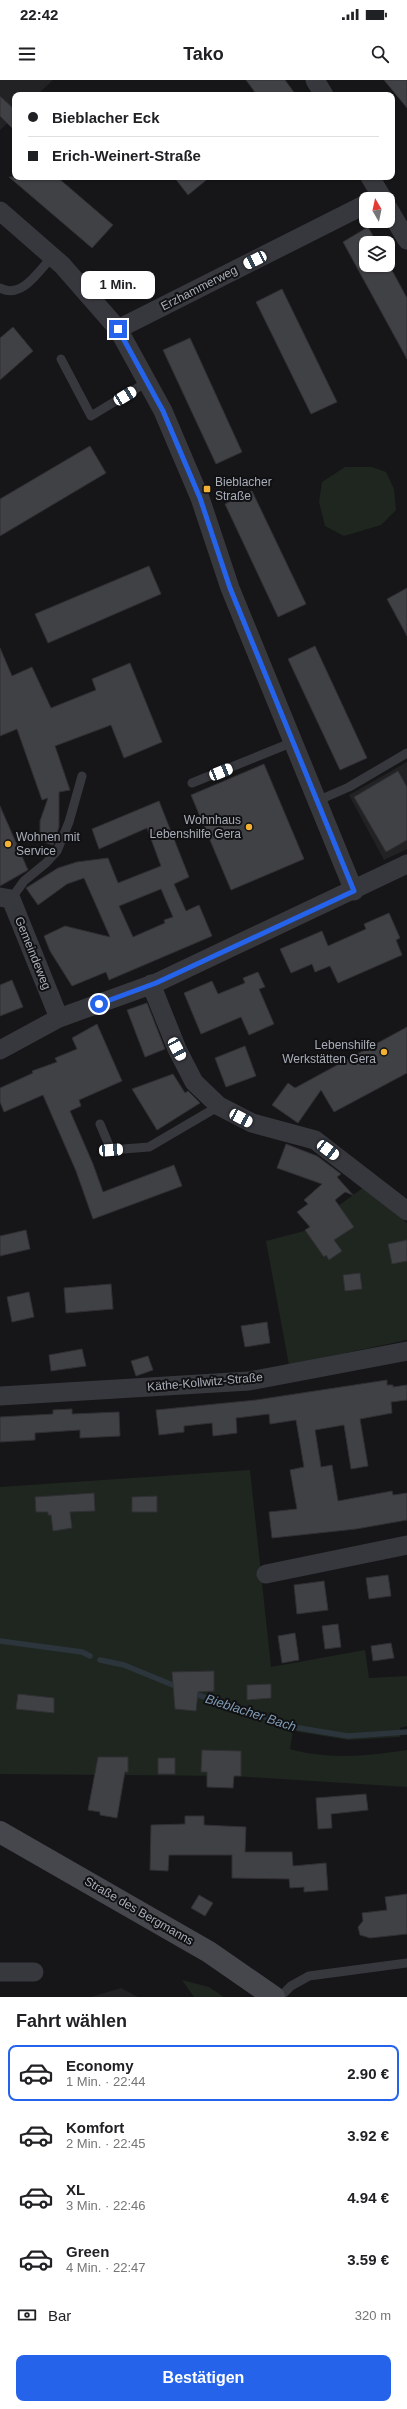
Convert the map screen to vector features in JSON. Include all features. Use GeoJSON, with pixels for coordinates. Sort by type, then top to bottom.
{"type":"FeatureCollection","features":[{"type":"Feature","properties":{"kind":"main road","name":"Straße des Bergmanns"},"geometry":{"type":"LineString","coordinates":[[0,1832],[209,1952],[274,1997]]}},
{"type":"Feature","properties":{"kind":"street"},"geometry":{"type":"LineString","coordinates":[[315,80],[322,92]]}},
{"type":"Feature","properties":{"kind":"street"},"geometry":{"type":"LineString","coordinates":[[371,180],[376,192]]}},
{"type":"Feature","properties":{"kind":"street"},"geometry":{"type":"LineString","coordinates":[[0,211],[52,257],[118,329],[163,411],[200,498],[230,588],[354,891]]}},
{"type":"Feature","properties":{"kind":"street","name":"Erzhammerweg"},"geometry":{"type":"LineString","coordinates":[[118,329],[359,211]]}},
{"type":"Feature","properties":{"kind":"street"},"geometry":{"type":"LineString","coordinates":[[395,223],[407,240]]}},
{"type":"Feature","properties":{"kind":"street"},"geometry":{"type":"LineString","coordinates":[[0,1050],[59,1018],[151,984],[354,891],[407,864]]}},
{"type":"Feature","properties":{"kind":"street","name":"Gemeindeweg"},"geometry":{"type":"LineString","coordinates":[[6,898],[59,1018]]}},
{"type":"Feature","properties":{"kind":"street"},"geometry":{"type":"LineString","coordinates":[[151,984],[177,1049],[194,1082],[219,1106],[252,1123],[315,1140],[407,1211]]}},
{"type":"Feature","properties":{"kind":"street","name":"Käthe-Kollwitz-Straße"},"geometry":{"type":"LineString","coordinates":[[0,1396],[249,1381],[407,1351]]}},
{"type":"Feature","properties":{"kind":"street"},"geometry":{"type":"LineString","coordinates":[[266,1574],[407,1545]]}},
{"type":"Feature","properties":{"kind":"street"},"geometry":{"type":"LineString","coordinates":[[0,1972],[34,1972]]}},
{"type":"Feature","properties":{"kind":"lane"},"geometry":{"type":"LineString","coordinates":[[0,288],[11,291],[21,290],[52,257]]}},
{"type":"Feature","properties":{"kind":"lane"},"geometry":{"type":"LineString","coordinates":[[61,359],[91,416],[147,382]]}},
{"type":"Feature","properties":{"kind":"lane"},"geometry":{"type":"LineString","coordinates":[[192,783],[293,742]]}},
{"type":"Feature","properties":{"kind":"lane"},"geometry":{"type":"LineString","coordinates":[[318,801],[349,787],[407,753]]}},
{"type":"Feature","properties":{"kind":"lane"},"geometry":{"type":"LineString","coordinates":[[6,898],[46,863],[57,851],[70,822],[82,776]]}},
{"type":"Feature","properties":{"kind":"lane"},"geometry":{"type":"LineString","coordinates":[[100,1124],[111,1150],[148,1147],[219,1106]]}},
{"type":"Feature","properties":{"kind":"lane"},"geometry":{"type":"LineString","coordinates":[[280,1997],[291,1986],[309,1976],[407,1963]]}},
{"type":"Feature","properties":{"kind":"shaded area"},"geometry":{"type":"Polygon","coordinates":[[[0,80],[53,80],[40,92],[12,92],[12,119],[0,130],[0,80]]]}},
{"type":"Feature","properties":{"kind":"shaded area"},"geometry":{"type":"Polygon","coordinates":[[[345,467],[372,467],[386,472],[394,489],[396,510],[381,525],[344,536],[325,526],[319,502],[322,482],[345,467]]]}},
{"type":"Feature","properties":{"kind":"shaded area"},"geometry":{"type":"Polygon","coordinates":[[[407,762],[407,849],[384,860],[349,795],[407,762]]]}},
{"type":"Feature","properties":{"kind":"shaded area"},"geometry":{"type":"Polygon","coordinates":[[[364,1187],[407,1223],[407,1340],[289,1365],[266,1241],[304,1231],[364,1187]]]}},
{"type":"Feature","properties":{"kind":"shaded area"},"geometry":{"type":"Polygon","coordinates":[[[250,1470],[271,1667],[365,1650],[369,1678],[407,1676],[407,1726],[400,1728],[400,1737],[349,1740],[293,1731],[290,1749],[319,1755],[333,1756],[378,1754],[407,1750],[407,1787],[234,1776],[0,1774],[0,1487],[250,1470]]]}},
{"type":"Feature","properties":{"kind":"shaded area"},"geometry":{"type":"Polygon","coordinates":[[[182,1980],[209,1987],[224,1997],[194,1997],[182,1980]]]}},
{"type":"Feature","properties":{"kind":"shaded area"},"geometry":{"type":"Polygon","coordinates":[[[121,1988],[138,1997],[91,1997],[121,1988]]]}},
{"type":"Feature","properties":{"kind":"building"},"geometry":{"type":"Polygon","coordinates":[[[246,80],[285,80],[294,92],[255,92],[246,80]]]}},
{"type":"Feature","properties":{"kind":"building"},"geometry":{"type":"Polygon","coordinates":[[[384,80],[407,80],[407,108],[395,92],[384,80]]]}},
{"type":"Feature","properties":{"kind":"building"},"geometry":{"type":"Polygon","coordinates":[[[0,96],[12,107],[12,128],[0,116],[0,96]]]}},
{"type":"Feature","properties":{"kind":"building"},"geometry":{"type":"Polygon","coordinates":[[[13,180],[60,180],[113,225],[92,248],[13,180]]]}},
{"type":"Feature","properties":{"kind":"building"},"geometry":{"type":"Polygon","coordinates":[[[176,180],[206,180],[188,195],[176,180]]]}},
{"type":"Feature","properties":{"kind":"building"},"geometry":{"type":"Polygon","coordinates":[[[366,228],[369,228],[373,236],[359,236],[359,271],[343,242],[366,228]]]}},
{"type":"Feature","properties":{"kind":"building"},"geometry":{"type":"Polygon","coordinates":[[[359,272],[393,272],[407,298],[407,359],[359,272]]]}},
{"type":"Feature","properties":{"kind":"building"},"geometry":{"type":"Polygon","coordinates":[[[282,289],[337,402],[311,414],[256,302],[282,289]]]}},
{"type":"Feature","properties":{"kind":"building"},"geometry":{"type":"Polygon","coordinates":[[[13,327],[33,351],[0,380],[0,338],[13,327]]]}},
{"type":"Feature","properties":{"kind":"building"},"geometry":{"type":"Polygon","coordinates":[[[190,338],[242,452],[216,464],[163,350],[190,338]]]}},
{"type":"Feature","properties":{"kind":"building"},"geometry":{"type":"Polygon","coordinates":[[[90,446],[106,473],[0,536],[0,499],[90,446]]]}},
{"type":"Feature","properties":{"kind":"building"},"geometry":{"type":"Polygon","coordinates":[[[252,491],[306,604],[278,617],[225,504],[252,491]]]}},
{"type":"Feature","properties":{"kind":"building"},"geometry":{"type":"Polygon","coordinates":[[[149,566],[161,594],[48,643],[35,614],[149,566]]]}},
{"type":"Feature","properties":{"kind":"building"},"geometry":{"type":"Polygon","coordinates":[[[407,588],[407,636],[387,599],[407,588]]]}},
{"type":"Feature","properties":{"kind":"building"},"geometry":{"type":"Polygon","coordinates":[[[315,646],[367,758],[340,770],[288,659],[315,646]]]}},
{"type":"Feature","properties":{"kind":"building"},"geometry":{"type":"Polygon","coordinates":[[[0,648],[12,676],[32,667],[51,708],[96,690],[92,679],[130,663],[162,742],[124,758],[111,725],[55,746],[70,790],[59,792],[59,827],[53,845],[40,841],[40,821],[48,798],[42,800],[17,729],[0,736],[0,648]]]}},
{"type":"Feature","properties":{"kind":"building","name":"Wohnhaus Lebenshilfe Gera"},"geometry":{"type":"Polygon","coordinates":[[[264,764],[304,859],[231,890],[191,795],[264,764]]]}},
{"type":"Feature","properties":{"kind":"building"},"geometry":{"type":"Polygon","coordinates":[[[398,771],[407,787],[407,840],[386,852],[354,797],[398,771]]]}},
{"type":"Feature","properties":{"kind":"building"},"geometry":{"type":"Polygon","coordinates":[[[159,801],[189,877],[174,884],[186,911],[199,905],[212,936],[109,980],[106,972],[72,986],[50,951],[44,936],[65,926],[110,937],[84,878],[67,884],[38,905],[26,888],[58,868],[77,862],[108,858],[118,883],[161,866],[147,828],[99,849],[92,829],[159,801]],[[161,889],[119,906],[133,937],[165,923],[164,920],[173,917],[161,889]]]}},
{"type":"Feature","properties":{"kind":"building","name":"Wohnen mit Service"},"geometry":{"type":"Polygon","coordinates":[[[0,806],[28,870],[0,886],[0,806]]]}},
{"type":"Feature","properties":{"kind":"building"},"geometry":{"type":"Polygon","coordinates":[[[389,913],[400,938],[396,940],[402,955],[338,983],[330,966],[315,972],[312,964],[291,973],[280,949],[322,931],[328,946],[366,929],[364,924],[389,913]]]}},
{"type":"Feature","properties":{"kind":"building"},"geometry":{"type":"Polygon","coordinates":[[[258,972],[265,987],[259,989],[274,1024],[249,1035],[241,1017],[201,1034],[184,993],[212,981],[218,994],[245,983],[243,978],[258,972]]]}},
{"type":"Feature","properties":{"kind":"building"},"geometry":{"type":"Polygon","coordinates":[[[12,980],[23,1007],[0,1016],[0,985],[12,980]]]}},
{"type":"Feature","properties":{"kind":"building"},"geometry":{"type":"Polygon","coordinates":[[[147,1003],[165,1049],[145,1057],[127,1010],[147,1003]]]}},
{"type":"Feature","properties":{"kind":"building"},"geometry":{"type":"Polygon","coordinates":[[[97,1024],[122,1081],[79,1100],[81,1106],[70,1111],[93,1164],[103,1192],[174,1165],[182,1186],[93,1219],[76,1171],[43,1095],[4,1112],[0,1102],[0,1088],[33,1073],[32,1071],[57,1062],[55,1058],[77,1049],[72,1038],[97,1024]]]}},
{"type":"Feature","properties":{"kind":"building","name":"Lebenshilfe Werkstätten Gera"},"geometry":{"type":"Polygon","coordinates":[[[407,1027],[407,1073],[334,1112],[321,1090],[298,1123],[272,1105],[288,1083],[295,1088],[407,1027]]]}},
{"type":"Feature","properties":{"kind":"building"},"geometry":{"type":"Polygon","coordinates":[[[245,1046],[256,1076],[226,1087],[215,1058],[245,1046]]]}},
{"type":"Feature","properties":{"kind":"building"},"geometry":{"type":"Polygon","coordinates":[[[173,1074],[185,1093],[188,1091],[200,1103],[157,1130],[132,1089],[173,1074]]]}},
{"type":"Feature","properties":{"kind":"building"},"geometry":{"type":"Polygon","coordinates":[[[286,1144],[317,1156],[341,1174],[337,1177],[353,1195],[345,1192],[335,1200],[354,1227],[334,1240],[342,1251],[329,1260],[326,1255],[324,1257],[305,1230],[310,1227],[297,1212],[308,1204],[304,1200],[322,1184],[277,1168],[286,1144]]]}},
{"type":"Feature","properties":{"kind":"building"},"geometry":{"type":"Polygon","coordinates":[[[26,1230],[30,1249],[0,1256],[0,1236],[26,1230]]]}},
{"type":"Feature","properties":{"kind":"building"},"geometry":{"type":"Polygon","coordinates":[[[407,1240],[407,1261],[392,1264],[388,1244],[407,1240]]]}},
{"type":"Feature","properties":{"kind":"building"},"geometry":{"type":"Polygon","coordinates":[[[360,1273],[362,1289],[345,1291],[343,1275],[360,1273]]]}},
{"type":"Feature","properties":{"kind":"building"},"geometry":{"type":"Polygon","coordinates":[[[111,1284],[113,1309],[66,1313],[64,1288],[111,1284]]]}},
{"type":"Feature","properties":{"kind":"building"},"geometry":{"type":"Polygon","coordinates":[[[29,1292],[34,1317],[12,1322],[7,1297],[29,1292]]]}},
{"type":"Feature","properties":{"kind":"building"},"geometry":{"type":"Polygon","coordinates":[[[267,1322],[270,1343],[245,1347],[241,1326],[267,1322]]]}},
{"type":"Feature","properties":{"kind":"building"},"geometry":{"type":"Polygon","coordinates":[[[82,1349],[86,1366],[51,1371],[49,1355],[82,1349]]]}},
{"type":"Feature","properties":{"kind":"building"},"geometry":{"type":"Polygon","coordinates":[[[148,1356],[153,1370],[136,1376],[131,1361],[148,1356]]]}},
{"type":"Feature","properties":{"kind":"building"},"geometry":{"type":"Polygon","coordinates":[[[387,1380],[387,1385],[393,1385],[393,1387],[407,1385],[407,1400],[391,1402],[392,1413],[360,1419],[368,1466],[351,1469],[344,1425],[315,1430],[321,1467],[332,1465],[338,1501],[392,1491],[393,1495],[407,1493],[407,1520],[356,1529],[272,1538],[269,1512],[297,1509],[290,1470],[304,1467],[296,1420],[270,1424],[269,1414],[236,1418],[237,1433],[213,1436],[212,1423],[184,1426],[184,1432],[159,1435],[156,1410],[256,1400],[387,1380]]]}},
{"type":"Feature","properties":{"kind":"building"},"geometry":{"type":"Polygon","coordinates":[[[72,1409],[72,1414],[119,1412],[120,1436],[80,1438],[80,1430],[35,1433],[35,1440],[0,1442],[0,1417],[53,1414],[53,1410],[72,1409]]]}},
{"type":"Feature","properties":{"kind":"building"},"geometry":{"type":"Polygon","coordinates":[[[94,1493],[95,1511],[70,1512],[72,1528],[53,1531],[51,1515],[48,1515],[48,1512],[36,1512],[35,1497],[94,1493]]]}},
{"type":"Feature","properties":{"kind":"building"},"geometry":{"type":"Polygon","coordinates":[[[157,1496],[157,1512],[132,1512],[132,1497],[157,1496]]]}},
{"type":"Feature","properties":{"kind":"building"},"geometry":{"type":"Polygon","coordinates":[[[388,1575],[391,1596],[369,1599],[366,1578],[388,1575]]]}},
{"type":"Feature","properties":{"kind":"building"},"geometry":{"type":"Polygon","coordinates":[[[324,1581],[328,1610],[297,1614],[294,1585],[324,1581]]]}},
{"type":"Feature","properties":{"kind":"building"},"geometry":{"type":"Polygon","coordinates":[[[338,1624],[341,1647],[325,1649],[322,1626],[338,1624]]]}},
{"type":"Feature","properties":{"kind":"building"},"geometry":{"type":"Polygon","coordinates":[[[295,1633],[299,1660],[282,1663],[278,1636],[295,1633]]]}},
{"type":"Feature","properties":{"kind":"building"},"geometry":{"type":"Polygon","coordinates":[[[391,1643],[394,1658],[373,1661],[371,1646],[391,1643]]]}},
{"type":"Feature","properties":{"kind":"building"},"geometry":{"type":"Polygon","coordinates":[[[214,1671],[214,1691],[198,1692],[196,1711],[175,1709],[172,1672],[214,1671]]]}},
{"type":"Feature","properties":{"kind":"building"},"geometry":{"type":"Polygon","coordinates":[[[271,1684],[271,1698],[247,1700],[247,1685],[271,1684]]]}},
{"type":"Feature","properties":{"kind":"building"},"geometry":{"type":"Polygon","coordinates":[[[18,1694],[54,1698],[54,1713],[16,1709],[18,1694]]]}},
{"type":"Feature","properties":{"kind":"building"},"geometry":{"type":"Polygon","coordinates":[[[202,1750],[241,1751],[241,1776],[234,1776],[233,1788],[207,1787],[207,1772],[201,1772],[202,1750]]]}},
{"type":"Feature","properties":{"kind":"building"},"geometry":{"type":"Polygon","coordinates":[[[98,1757],[128,1757],[128,1772],[125,1772],[117,1818],[100,1815],[100,1812],[88,1810],[98,1757]]]}},
{"type":"Feature","properties":{"kind":"building"},"geometry":{"type":"Polygon","coordinates":[[[158,1758],[175,1758],[175,1774],[158,1774],[158,1758]]]}},
{"type":"Feature","properties":{"kind":"building"},"geometry":{"type":"Polygon","coordinates":[[[366,1794],[368,1810],[331,1814],[332,1828],[318,1829],[316,1798],[366,1794]]]}},
{"type":"Feature","properties":{"kind":"building"},"geometry":{"type":"Polygon","coordinates":[[[185,1816],[204,1816],[204,1825],[246,1827],[245,1852],[292,1852],[293,1866],[326,1863],[328,1890],[304,1892],[304,1887],[290,1888],[289,1879],[232,1878],[232,1855],[169,1855],[168,1871],[150,1870],[151,1825],[185,1824],[185,1816]]]}},
{"type":"Feature","properties":{"kind":"building"},"geometry":{"type":"Polygon","coordinates":[[[407,1894],[407,1934],[370,1938],[360,1935],[358,1927],[363,1921],[362,1913],[387,1910],[385,1897],[407,1894]]]}},
{"type":"Feature","properties":{"kind":"building"},"geometry":{"type":"Polygon","coordinates":[[[199,1895],[213,1903],[205,1916],[191,1908],[199,1895]]]}},
{"type":"Feature","properties":{"kind":"waterway","name":"Bieblacher Bach"},"geometry":{"type":"LineString","coordinates":[[0,1641],[82,1652],[90,1656]]}},
{"type":"Feature","properties":{"kind":"waterway","name":"Bieblacher Bach"},"geometry":{"type":"LineString","coordinates":[[100,1660],[124,1665],[180,1688]]}},
{"type":"Feature","properties":{"kind":"waterway","name":"Bieblacher Bach"},"geometry":{"type":"LineString","coordinates":[[192,1693],[299,1728],[348,1736],[407,1732]]}},
{"type":"Feature","properties":{"kind":"place","name":"Bieblacher Straße"},"geometry":{"type":"Point","coordinates":[207,489]}},
{"type":"Feature","properties":{"kind":"place","name":"Wohnhaus Lebenshilfe Gera"},"geometry":{"type":"Point","coordinates":[249,827]}},
{"type":"Feature","properties":{"kind":"place","name":"Wohnen mit Service"},"geometry":{"type":"Point","coordinates":[8,844]}},
{"type":"Feature","properties":{"kind":"place","name":"Lebenshilfe Werkstätten Gera"},"geometry":{"type":"Point","coordinates":[384,1052]}},
{"type":"Feature","properties":{"kind":"route"},"geometry":{"type":"LineString","coordinates":[[99,1004],[156,983],[354,891],[230,588],[200,498],[163,411],[118,329]]}}]}
